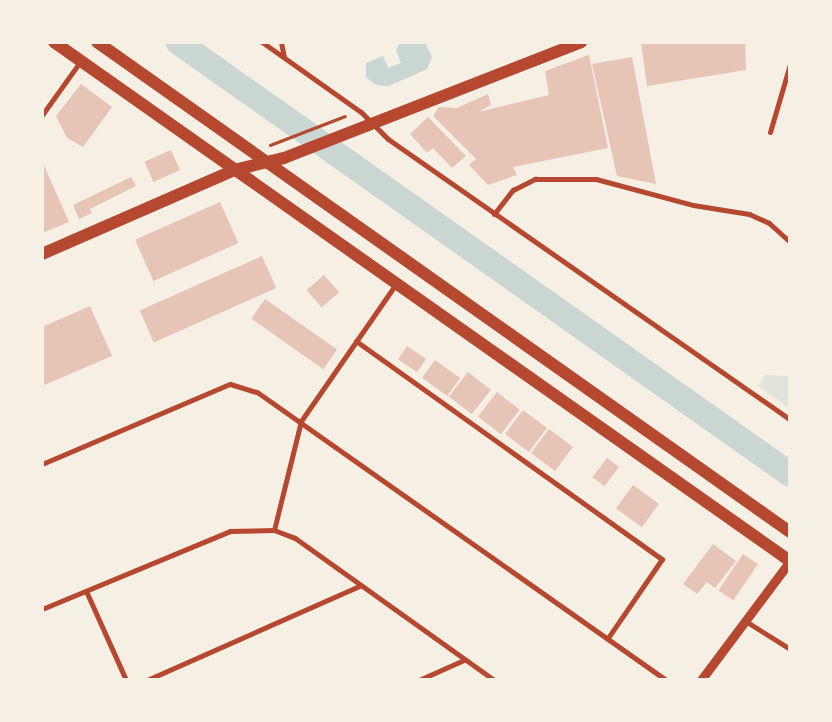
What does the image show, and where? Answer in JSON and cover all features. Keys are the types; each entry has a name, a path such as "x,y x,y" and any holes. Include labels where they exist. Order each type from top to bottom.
{"main road":[{"path":"54,42 790,561"},
{"path":"97,42 790,532"},
{"path":"42,254 234,170 287,157 581,42"}],"street":[{"path":"262,42 372,123 388,139 790,419"},
{"path":"281,42 284,58"},
{"path":"42,115 80,62"},
{"path":"770,132 790,64"},
{"path":"494,214 513,190 535,179 596,179 694,205 749,214 769,223 790,242"},
{"path":"274,530 301,421 396,284"},
{"path":"356,341 662,559 608,638"},
{"path":"42,464 230,384 257,392 301,421 666,680"},
{"path":"42,609 230,531 274,530 295,538 494,680"},
{"path":"701,680 747,622 790,561"},
{"path":"147,680 361,586"},
{"path":"86,591 126,680"},
{"path":"747,622 790,649"},
{"path":"419,680 464,660"}],"path":[{"path":"270,145 345,116"}],"shaded area":[{"path":"400,42 425,43 432,57 427,69 389,86 376,85 366,77 366,63 383,56 388,68 401,63 396,50"},
{"path":"765,375 789,376 789,408 758,386"}],"building":[{"path":"641,42 745,42 746,70 647,86"},
{"path":"589,55 608,148 513,167 517,175 488,185 469,165 476,159 433,116 439,107 457,108 488,94 491,105 478,112 549,95 545,71"},
{"path":"632,57 656,184 617,176 592,64"},
{"path":"81,84 112,107 83,147 67,138 56,116"},
{"path":"428,117 466,156 452,168 433,148 427,153 410,134"},
{"path":"171,150 180,170 153,182 145,162"},
{"path":"42,161 69,222 42,233"},
{"path":"131,177 136,186 90,209 92,213 79,219 73,205"},
{"path":"220,202 238,243 153,281 135,240"},
{"path":"262,256 276,288 154,342 140,311"},
{"path":"324,275 339,292 322,307 307,290"},
{"path":"265,299 337,349 323,369 251,319"},
{"path":"90,306 112,356 42,386 42,327"},
{"path":"407,346 426,359 417,372 398,359"},
{"path":"435,360 460,378 447,396 422,378"},
{"path":"468,372 491,390 472,414 449,396"},
{"path":"497,392 520,410 501,434 478,416"},
{"path":"523,410 547,428 529,452 505,434"},
{"path":"549,429 573,447 555,471 531,453"},
{"path":"607,458 619,467 605,486 593,477"},
{"path":"633,485 659,504 642,527 616,508"},
{"path":"713,544 736,561 715,588 707,582 697,594 683,584"},
{"path":"743,554 758,564 733,601 718,590"}],"waterway":[{"path":"178,42 790,474"}]}
